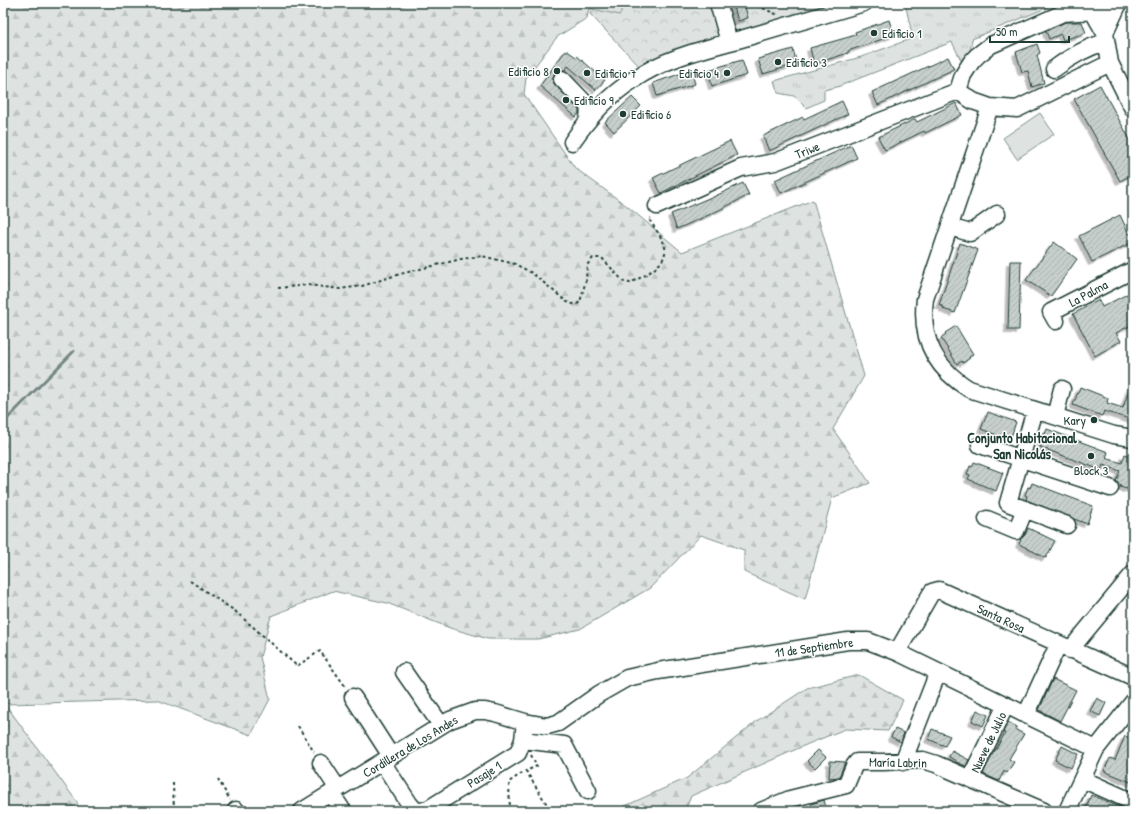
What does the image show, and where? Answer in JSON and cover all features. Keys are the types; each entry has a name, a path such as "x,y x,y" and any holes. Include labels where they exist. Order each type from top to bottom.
{"street":[{"path":"718,3 729,42"},
{"path":"572,142 588,119 621,88 660,64 729,42 864,3"},
{"path":"1054,69 1069,58 1095,45 1099,19 1119,3"},
{"path":"1099,19 1066,8 990,45 972,61 967,68 958,91 973,101 990,107 1017,109 1110,63"},
{"path":"1099,19 1110,63 1133,110"},
{"path":"1069,58 1078,79"},
{"path":"562,79 589,107 588,119"},
{"name":"Triwe","path":"657,206 740,168 775,162 958,91"},
{"path":"990,107 925,299 924,319 926,334 931,348 942,368 955,380 969,389 1114,435 1133,438"},
{"path":"950,227 970,233 997,214"},
{"name":"La Palma","path":"1056,321 1051,312 1133,270"},
{"path":"1055,416 1062,389"},
{"path":"1035,410 1008,503 1067,525"},
{"path":"980,445 1110,488"},
{"path":"987,519 1016,531 1025,509"},
{"name":"Nueve de Julio","path":"1026,715 1064,647 1133,574"},
{"name":"Santa Rosa","path":"897,652 932,592 939,590 1133,677"},
{"name":"11 de Septiembre","path":"525,722 548,726 558,723 599,694 627,678 658,671 848,641 868,641 897,652 1096,749"},
{"path":"404,672 441,725"},
{"path":"903,762 938,672"},
{"path":"353,697 409,803 418,811"},
{"path":"1067,811 1096,749 1133,702"},
{"name":"Nueve de Julio","path":"970,779 1006,705"},
{"name":"Cordillera de Los Andes","path":"302,811 450,720 475,711 495,713 525,722"},
{"name":"Pasaje 1","path":"422,811 518,753 523,740 525,722"},
{"path":"523,740 564,745 588,791"},
{"name":"María Labrin","path":"761,811 790,799 846,784 857,762 903,762 923,760 936,764 1044,811"},
{"path":"321,763 343,811"},
{"path":"1082,779 1133,802"}],"path":[{"path":"752,3 778,15"},
{"path":"278,288 308,285 340,289 355,287 461,259 482,256 515,264 532,273 567,302 576,305 580,302 586,280 587,265 593,258 602,258 624,282 630,283 642,277 662,263 666,246 650,219 660,213 657,206"},
{"path":"190,581 235,611 297,666 320,651 353,697"},
{"path":"298,726 321,763"},
{"path":"510,811 509,782 537,766 523,740"},
{"path":"526,771 551,811"},
{"path":"218,779 236,810"},
{"path":"173,783 174,811"}],"green space":[{"path":"3,3 590,3 587,18 557,37 526,78 524,94 575,168 627,206 682,252 813,200 864,376 833,429 870,483 832,498 805,599 744,572 744,550 701,535 650,588 580,629 538,639 488,639 450,628 387,603 333,591 271,616 260,657 270,699 251,735 157,700 5,704 77,802 79,811 3,811"},
{"path":"592,3 712,3 721,33 718,38 641,68 590,14"},
{"path":"594,3 623,3 620,15 592,9"},
{"path":"722,3 850,3 738,35 730,31"},
{"path":"905,3 1058,3 972,39 969,51 962,62 952,42 837,87 824,90 824,100 806,108 794,96 778,93 774,81 861,57 913,38"},
{"path":"1040,113 1054,134 1017,159 1003,138"},
{"path":"859,675 903,700 888,731 845,729 691,796 685,811 614,811 687,778 758,720 807,688"}],"building":[{"path":"733,3 744,3 748,18 738,21"},
{"path":"889,20 894,35 848,51 848,53 814,64 810,48 856,35 855,32"},
{"path":"1065,22 1082,22 1086,33 1063,40 1061,34 1049,39 1046,31"},
{"path":"1037,44 1040,53 1037,55 1044,83 1032,87 1028,71 1022,72 1016,52"},
{"name":"Edificio 3","path":"793,49 797,64 763,74 758,59"},
{"path":"566,50 576,57 577,56 605,80 596,90 568,66 565,70 555,72 553,82 579,110 576,117 540,86"},
{"path":"948,57 954,69 878,105 872,92"},
{"name":"Edificio 4","path":"742,60 747,75 712,86 708,70"},
{"path":"691,70 695,84 657,96 653,83"},
{"path":"1100,85 1133,145 1133,174 1120,181 1074,99"},
{"name":"Edificio 6","path":"632,97 641,106 614,132 605,122"},
{"path":"842,101 848,114 769,151 763,136"},
{"path":"956,103 962,115 885,150 878,137 915,119 917,122"},
{"path":"730,141 737,155 661,193 653,178"},
{"path":"851,145 857,158 781,193 775,180"},
{"path":"743,183 749,195 677,229 671,214 709,199"},
{"path":"1120,215 1129,234 1133,233 1133,242 1092,262 1079,236"},
{"path":"1054,242 1077,259 1051,296 1026,280"},
{"path":"960,243 978,250 955,313 943,309 944,307 939,305"},
{"path":"1010,261 1021,261 1019,330 1008,330"},
{"path":"1133,291 1133,324 1116,333 1121,341 1095,356 1073,314 1099,300 1102,307"},
{"path":"956,326 973,354 963,363 962,361 957,364 941,338 946,334 945,333"},
{"path":"1131,384 1133,384 1133,420 1104,411 1102,416 1073,405 1080,387 1108,398 1107,403 1123,408"},
{"path":"988,412 1016,422 1010,440 981,429"},
{"path":"1047,429 1108,452 1106,458 1122,463 1125,454 1133,457 1133,489 1120,487 1121,485 1116,481 1120,471 1103,465 1101,470 1040,447 1042,442 1040,441 1043,433 1045,434"},
{"path":"974,462 1003,473 996,491 968,479 970,475 967,474 970,466 972,467"},
{"path":"1032,483 1093,506 1087,524 1026,500 1027,496 1025,495 1028,487 1030,488"},
{"path":"1028,528 1055,541 1046,558 1019,544 1020,539 1025,535"},
{"path":"1053,679 1076,690 1060,721 1039,710"},
{"path":"1097,698 1106,703 1100,716 1090,711"},
{"path":"977,710 988,715 983,726 972,721"},
{"path":"1008,722 1017,727 1016,730 1024,734 1009,759 1014,762 1007,773 1004,771 999,781 983,774 1005,733 1003,732"},
{"path":"895,729 904,733 901,742 891,737"},
{"path":"932,729 950,736 945,746 928,739"},
{"path":"1125,736 1133,739 1133,783 1104,771 1110,758 1115,760"},
{"path":"1062,746 1078,754 1071,768 1055,760"},
{"path":"818,750 826,757 815,768 807,761"},
{"path":"952,751 969,760 966,766 949,757"},
{"path":"830,761 845,762 839,777 829,778"},
{"path":"1091,795 1129,811 1092,811 1086,808"},
{"path":"824,800 827,811 814,811 811,804"}],"waterway":[{"path":"3,423 74,351"}],"place":[{"name":"Edificio 1","path":"874,33"},
{"name":"Edificio 3","path":"778,62"},
{"name":"Edificio 8","path":"557,71"},
{"name":"Edificio 7","path":"587,73"},
{"name":"Edificio 4","path":"727,73"},
{"name":"Edificio 9","path":"566,100"},
{"name":"Edificio 6","path":"623,114"},
{"name":"Kary","path":"1094,420"},
{"name":"Block 3","path":"1091,456"}],"district":[{"name":"Conjunto Habitacional San Nicolás","path":"1022,446"}]}
